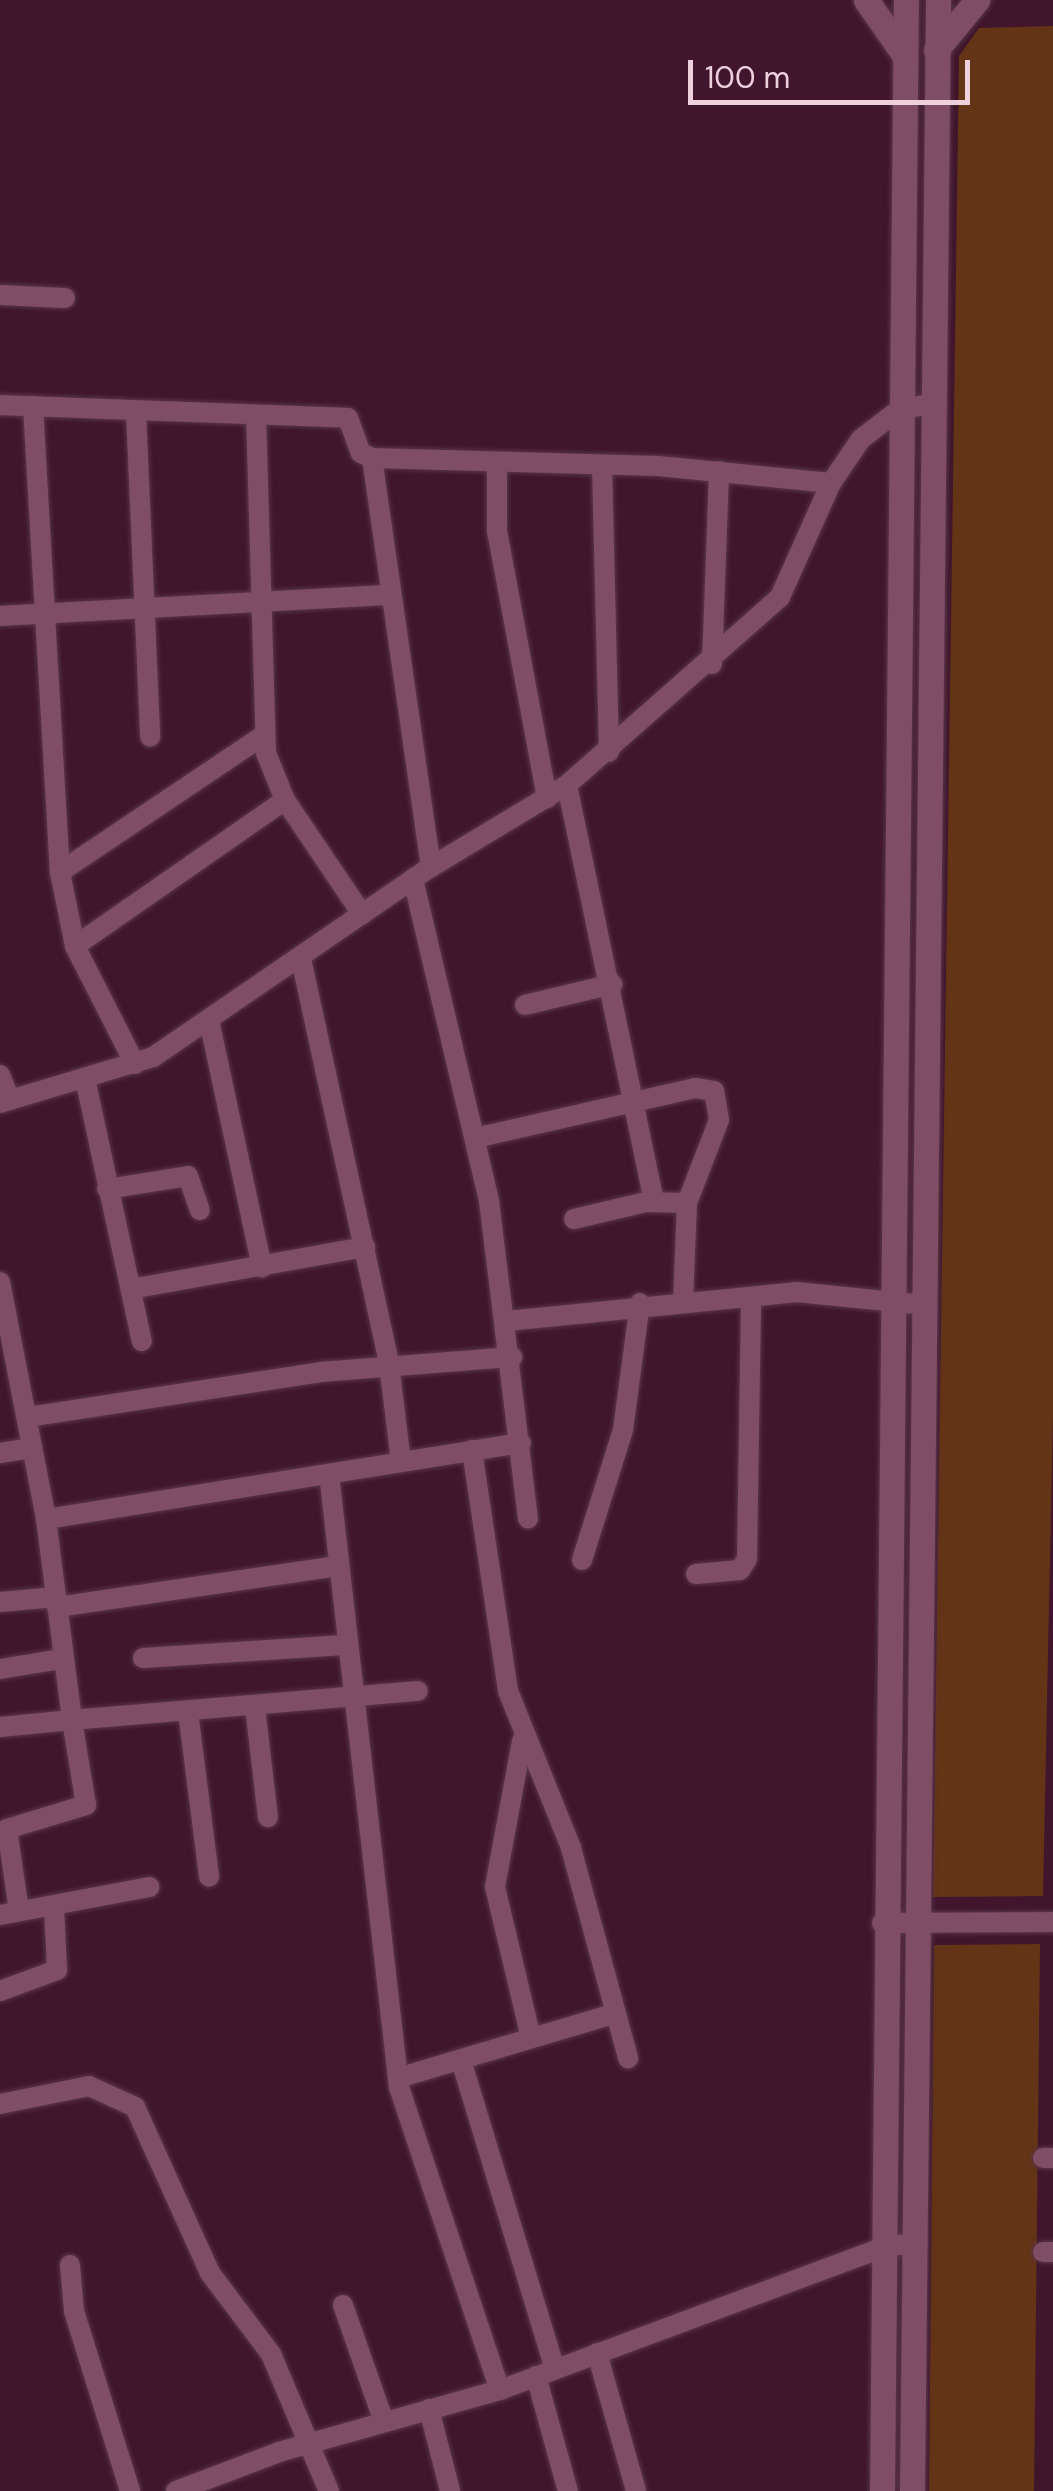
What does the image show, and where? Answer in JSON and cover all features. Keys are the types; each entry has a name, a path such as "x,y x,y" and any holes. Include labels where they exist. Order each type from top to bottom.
{"street":[{"path":"866,0 906,56"},
{"path":"882,2491 882,1923 893,1305 906,0"},
{"path":"912,2491 923,1922 930,404 938,0"},
{"path":"934,53 977,0"},
{"path":"0,295 65,298"},
{"path":"0,1075 5,1102 86,1083 135,1064 210,1020 422,873 567,786 712,664 780,597 831,483 861,438 900,409 930,404"},
{"path":"0,405 353,418 361,453 372,458 719,471 831,483"},
{"path":"33,406 60,872 75,946 135,1064"},
{"path":"136,412 150,737"},
{"path":"256,415 264,735 284,800 362,914"},
{"path":"372,458 422,873 508,1321 528,1519"},
{"path":"497,462 497,531 547,798"},
{"path":"602,465 609,752"},
{"path":"712,664 719,471"},
{"path":"0,616 386,596"},
{"path":"60,872 264,735"},
{"path":"567,786 613,984 654,1200"},
{"path":"75,946 284,800"},
{"path":"300,960 390,1364 401,1462"},
{"path":"525,1005 613,984"},
{"path":"210,1020 262,1267"},
{"path":"86,1083 142,1341"},
{"path":"475,1138 695,1088 717,1098 719,1120 688,1203 683,1301"},
{"path":"108,1189 188,1176 200,1210"},
{"path":"574,1220 654,1200 688,1203"},
{"path":"132,1289 364,1247"},
{"path":"0,1282 46,1519 62,1659 86,1805 6,1825 9,1913 149,1887"},
{"path":"508,1321 640,1303 752,1299 808,1291 893,1305 928,1305"},
{"path":"696,1574 740,1570 748,1559 752,1299"},
{"path":"582,1560 623,1430 640,1303"},
{"path":"27,1417 390,1364 512,1356"},
{"path":"46,1519 521,1443"},
{"path":"0,1453 32,1448"},
{"path":"472,1450 496,1632 522,1741 567,1834 628,2058"},
{"path":"329,1474 349,1700 398,2078 500,2390"},
{"path":"0,1602 56,1602 338,1566"},
{"path":"143,1658 345,1645"},
{"path":"0,1669 62,1659"},
{"path":"0,1727 349,1700 418,1691"},
{"path":"255,1707 268,1817"},
{"path":"188,1712 209,1877"},
{"path":"522,1741 495,1887 531,2038"},
{"path":"0,1991 57,1970 54,1906"},
{"path":"882,1923 1053,1922"},
{"path":"398,2078 616,2013"},
{"path":"460,2060 545,2372 568,2491"},
{"path":"0,2104 90,2086 135,2107 210,2273 271,2354 305,2444 329,2491"},
{"path":"180,2490 305,2444 500,2390 885,2247 915,2243"},
{"path":"70,2266 74,2311 130,2491"},
{"path":"343,2305 384,2422"},
{"path":"597,2353 636,2491"},
{"path":"429,2410 450,2491"}],"shaded area":[{"path":"1053,26 1053,1413 1043,1896 933,1897 959,56 979,28"},
{"path":"1040,1944 1034,2491 929,2491 934,1945"}]}
